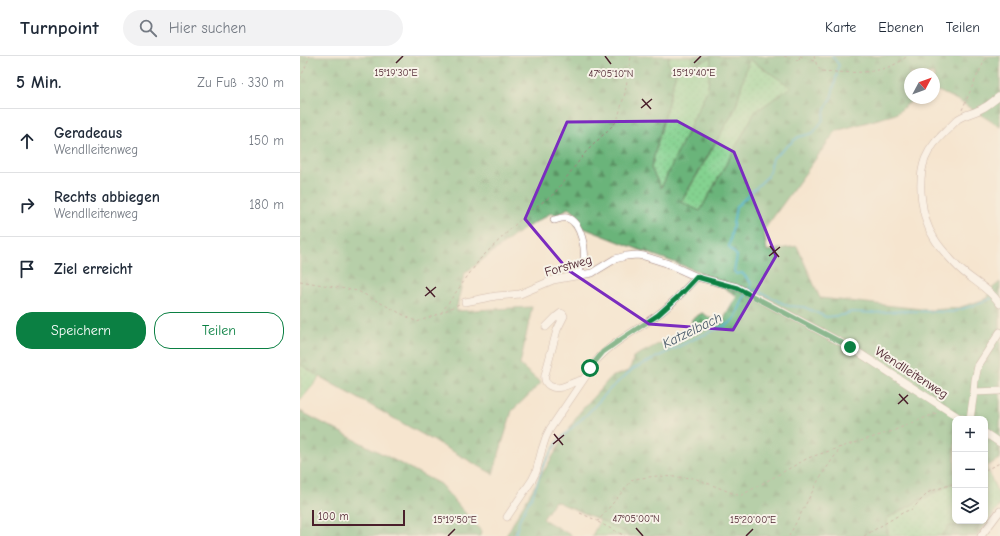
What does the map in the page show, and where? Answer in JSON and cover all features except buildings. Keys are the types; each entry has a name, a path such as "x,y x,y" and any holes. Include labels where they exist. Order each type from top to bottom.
{"street":[{"path":"1000,96 983,108 958,120 940,136 925,158 921,187 927,224 937,243 958,268 988,290 1000,304"},
{"path":"554,220 567,218 570,220 577,229 582,240 583,262 574,276"},
{"name":"Forstweg","path":"465,302 496,296 520,294 553,280 592,273 616,259 626,256 644,256 666,263 697,277"},
{"path":"507,517 536,472 546,437 582,380 603,352 658,315 697,277"},
{"name":"Wendlleitenweg","path":"697,277 737,288 850,347 958,416"},
{"path":"546,327 558,314 563,314 563,318 557,330 545,375 545,382 548,385 557,388 582,380"},
{"path":"970,416 978,366 1000,332"},
{"path":"974,392 1000,391"},
{"path":"988,435 1000,443"},
{"path":"981,536 1000,511"}],"path":[{"path":"300,80 310,56"},
{"path":"441,313 480,259 527,213 554,194 585,153 617,121 625,93 631,56"},
{"path":"784,56 800,60 799,56 815,61"},
{"path":"814,56 820,71 841,72 879,70 890,67 906,56"},
{"path":"958,120 966,98 987,56"},
{"path":"300,281 358,291 417,322 465,302"},
{"path":"598,521 633,480 657,476 694,478 740,496 808,458 890,432 946,409"},
{"path":"789,536 818,479 841,447"},
{"path":"988,469 1000,463"},
{"path":"864,536 904,512 912,510 929,492 952,484"},
{"path":"580,514 598,521 625,536"}],"highlighted area":[{"path":"677,121 734,152 776,256 733,330 649,324 568,270 525,219 567,122"}],"green space":[{"path":"300,56 669,56 668,63 676,72 651,168 661,188 708,88 711,58 694,64 690,56 1000,56 1000,127 959,101 940,92 940,68 904,68 904,104 908,104 896,114 836,131 764,230 767,251 797,246 820,298 931,310 958,308 988,298 990,290 1000,282 1000,459 988,465 988,416 952,416 952,484 887,518 888,536 632,536 600,520 555,501 543,519 572,536 506,536 579,413 611,377 628,371 632,364 633,357 672,337 690,335 692,319 702,313 721,324 737,296 698,271 576,225 577,214 568,208 558,215 551,213 522,230 464,274 456,311 532,307 520,365 541,383 512,411 493,474 320,377 300,364","holes":["749,59 791,87 755,112 700,211 681,202 735,109"]},
{"path":"669,56 690,56 695,64 711,57 708,88 661,188 651,168 676,72 668,63"},
{"path":"749,59 792,87 755,112 700,211 681,203 735,109"},
{"path":"300,364 320,377 300,401"},
{"path":"300,411 440,484 481,531 480,536 300,536"},
{"path":"988,471 1000,498 1000,505 988,521"},
{"path":"952,484 952,524 986,524 978,535 979,525 950,526 942,536 888,536 887,518"},
{"path":"600,520 632,536 592,536"},
{"path":"979,524 977,536 942,536 949,526"}],"waterway":[{"name":"Katzelbach","path":"832,56 839,65 837,70"},
{"name":"Katzelbach","path":"515,536 520,518 534,492 543,466 558,441 588,413 610,389 633,369 694,339 729,324 735,318 752,284 742,273 736,274 734,271 737,256 729,247 736,207 768,176 773,158 798,137 813,133 823,120 825,109 831,99 837,74"},
{"path":"749,290 758,291 788,306 804,307 826,317 843,315 851,312 952,312 992,298"}],"route":[{"path":"590,368 603,352 658,315 697,277 737,288 850,347"}]}
